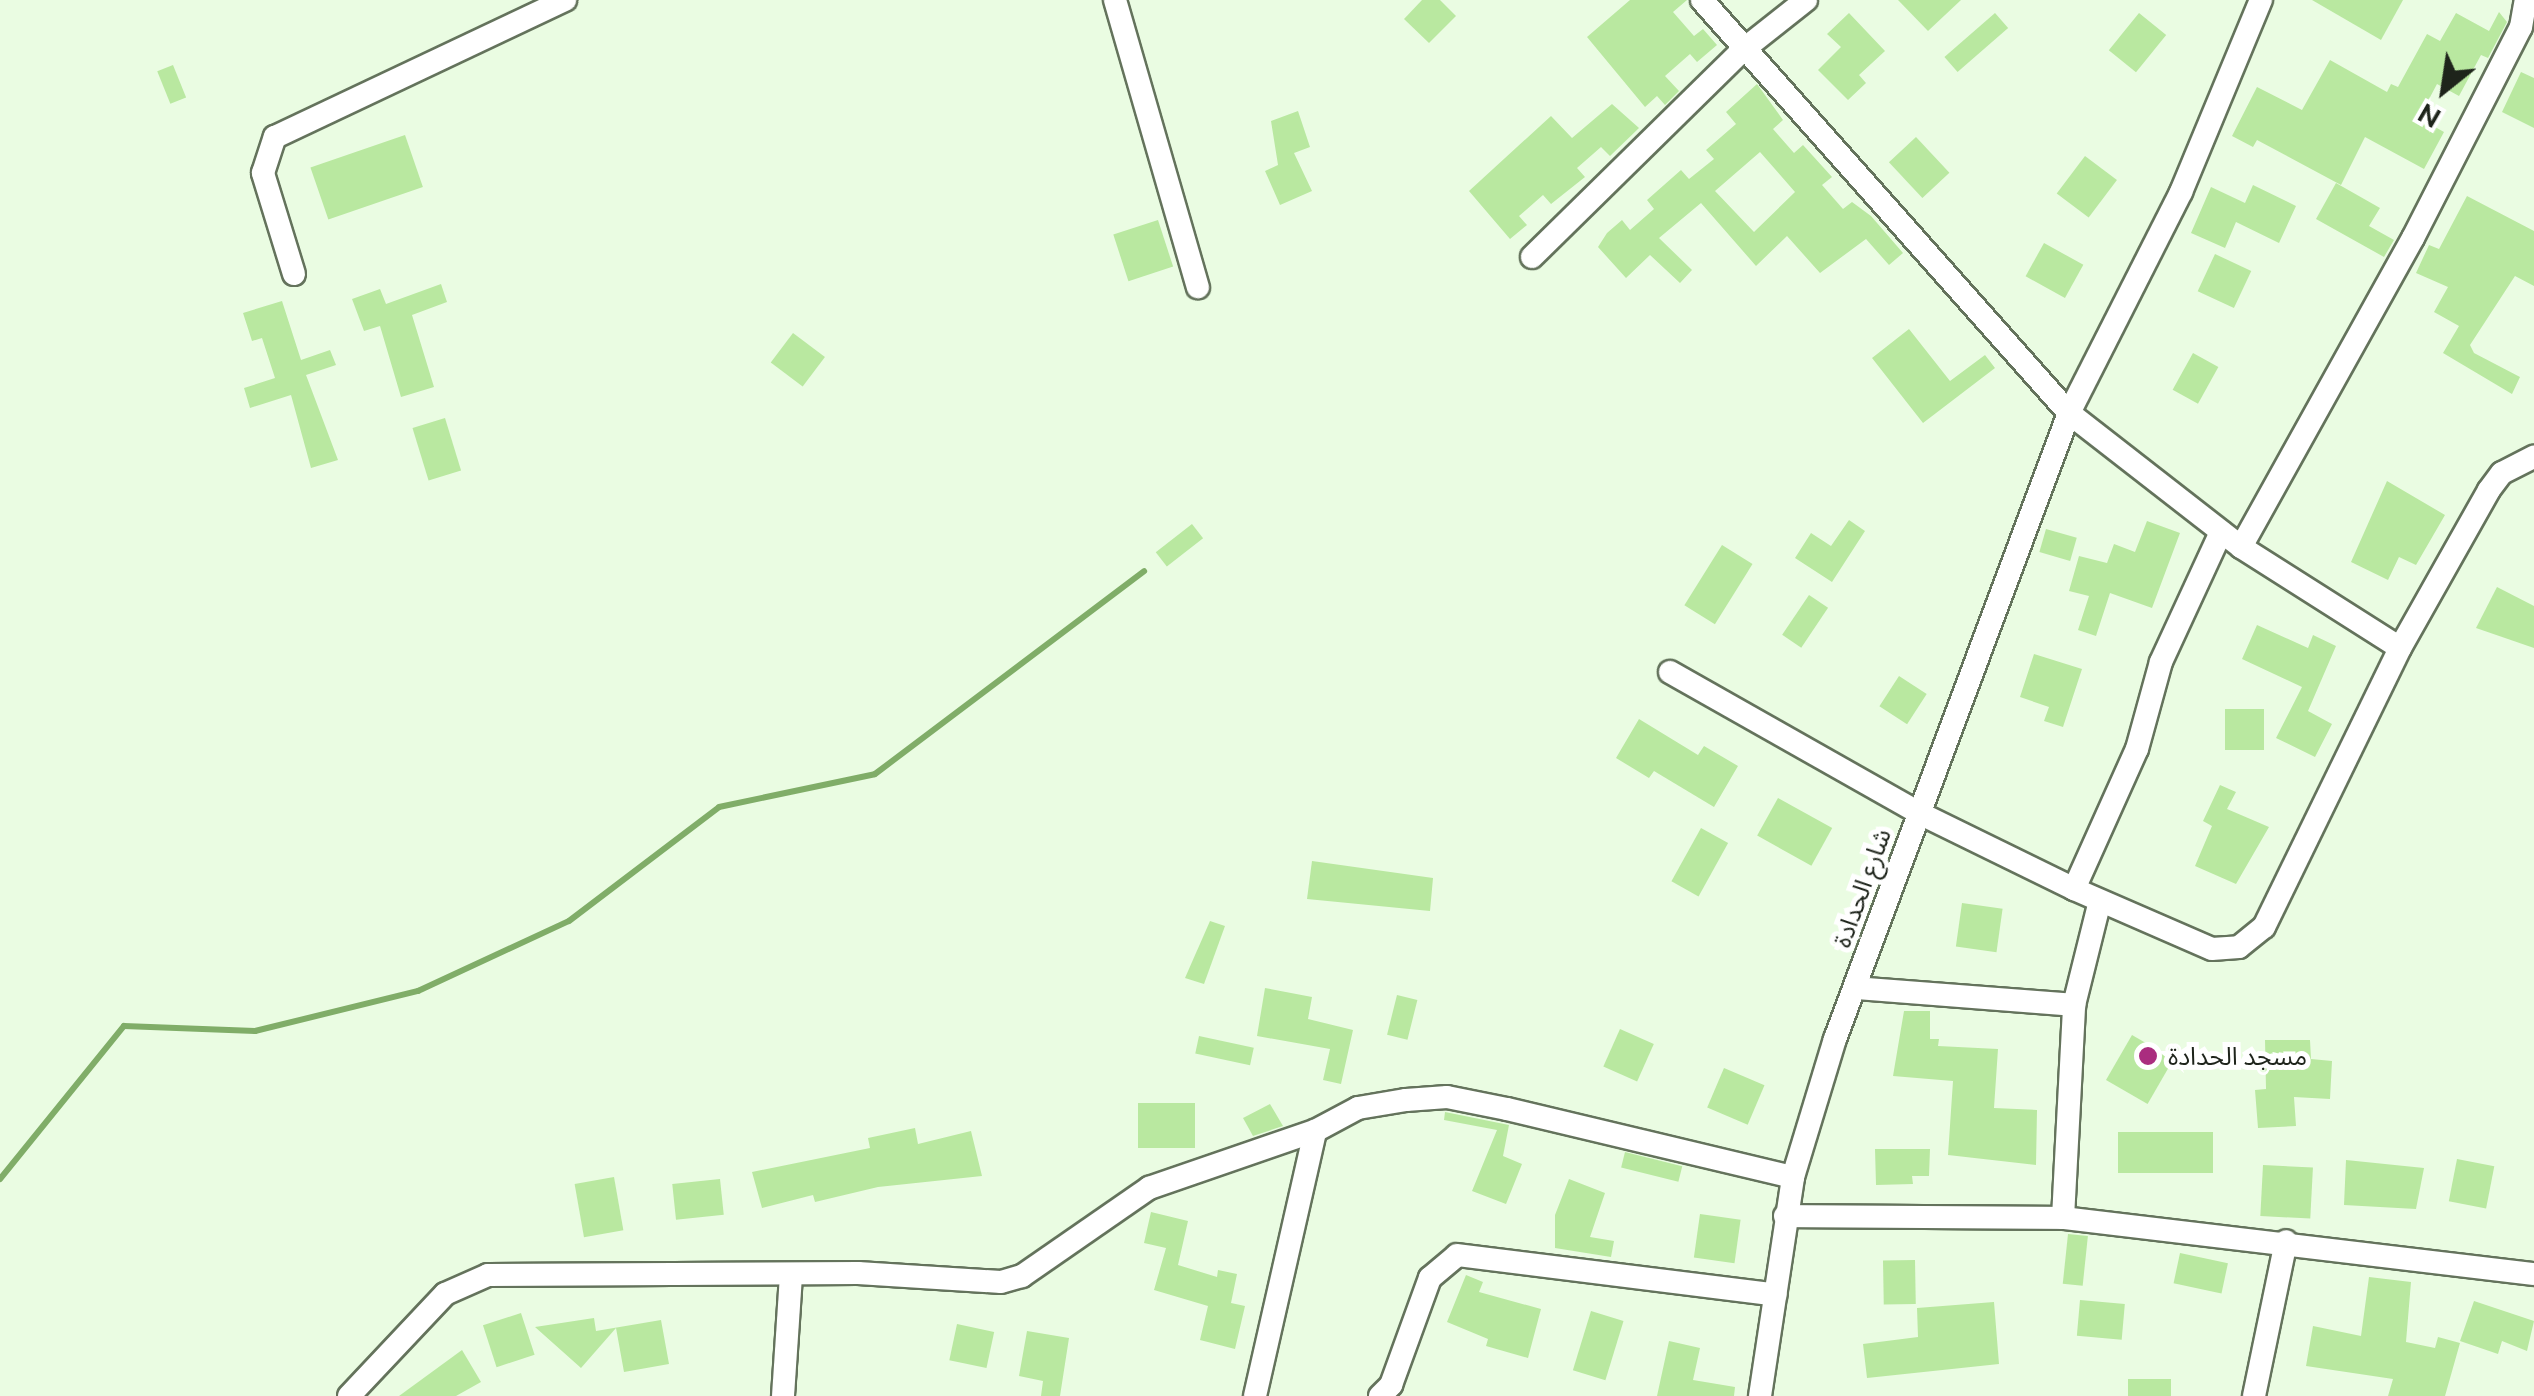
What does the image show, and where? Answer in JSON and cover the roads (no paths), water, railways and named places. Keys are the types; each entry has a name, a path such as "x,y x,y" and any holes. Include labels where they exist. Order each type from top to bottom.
{"street":[{"path":"294,274 263,174 275,137 565,0"},
{"path":"1115,0 1198,286"},
{"path":"1702,0 2068,413 2241,547 2400,648"},
{"path":"1532,258 1744,49 1806,0"},
{"name":"شارع الحدادة","path":"1760,1396 1793,1178 1855,988 2068,413 2181,192 2261,0"},
{"path":"2241,547 2422,220 2521,28 2526,0"},
{"path":"1670,672 1919,813 2074,889 2212,950 2252,942 2400,648 2489,490 2502,473 2534,457"},
{"path":"2074,889 2137,748 2174,629 2221,532"},
{"path":"2063,1218 2074,1004 2100,901"},
{"path":"1855,988 2074,1004"},
{"path":"349,1396 445,1294 488,1275 791,1274 1001,1282 1022,1276 1150,1188 1315,1131 1358,1108 1446,1097 1793,1178"},
{"path":"1255,1396 1315,1131"},
{"path":"1785,1216 2063,1218 2286,1241 2534,1274"},
{"path":"2256,1396 2286,1241"},
{"path":"1380,1396 1390,1386 1430,1278 1457,1255 1776,1295"},
{"path":"783,1396 791,1274"}],"waterway":[{"path":"0,1179 124,1026 255,1031 418,991 569,921 719,807 875,774 1144,571"}],"place":[{"name":"مسجد الحدادة","path":"2148,1056"}]}
